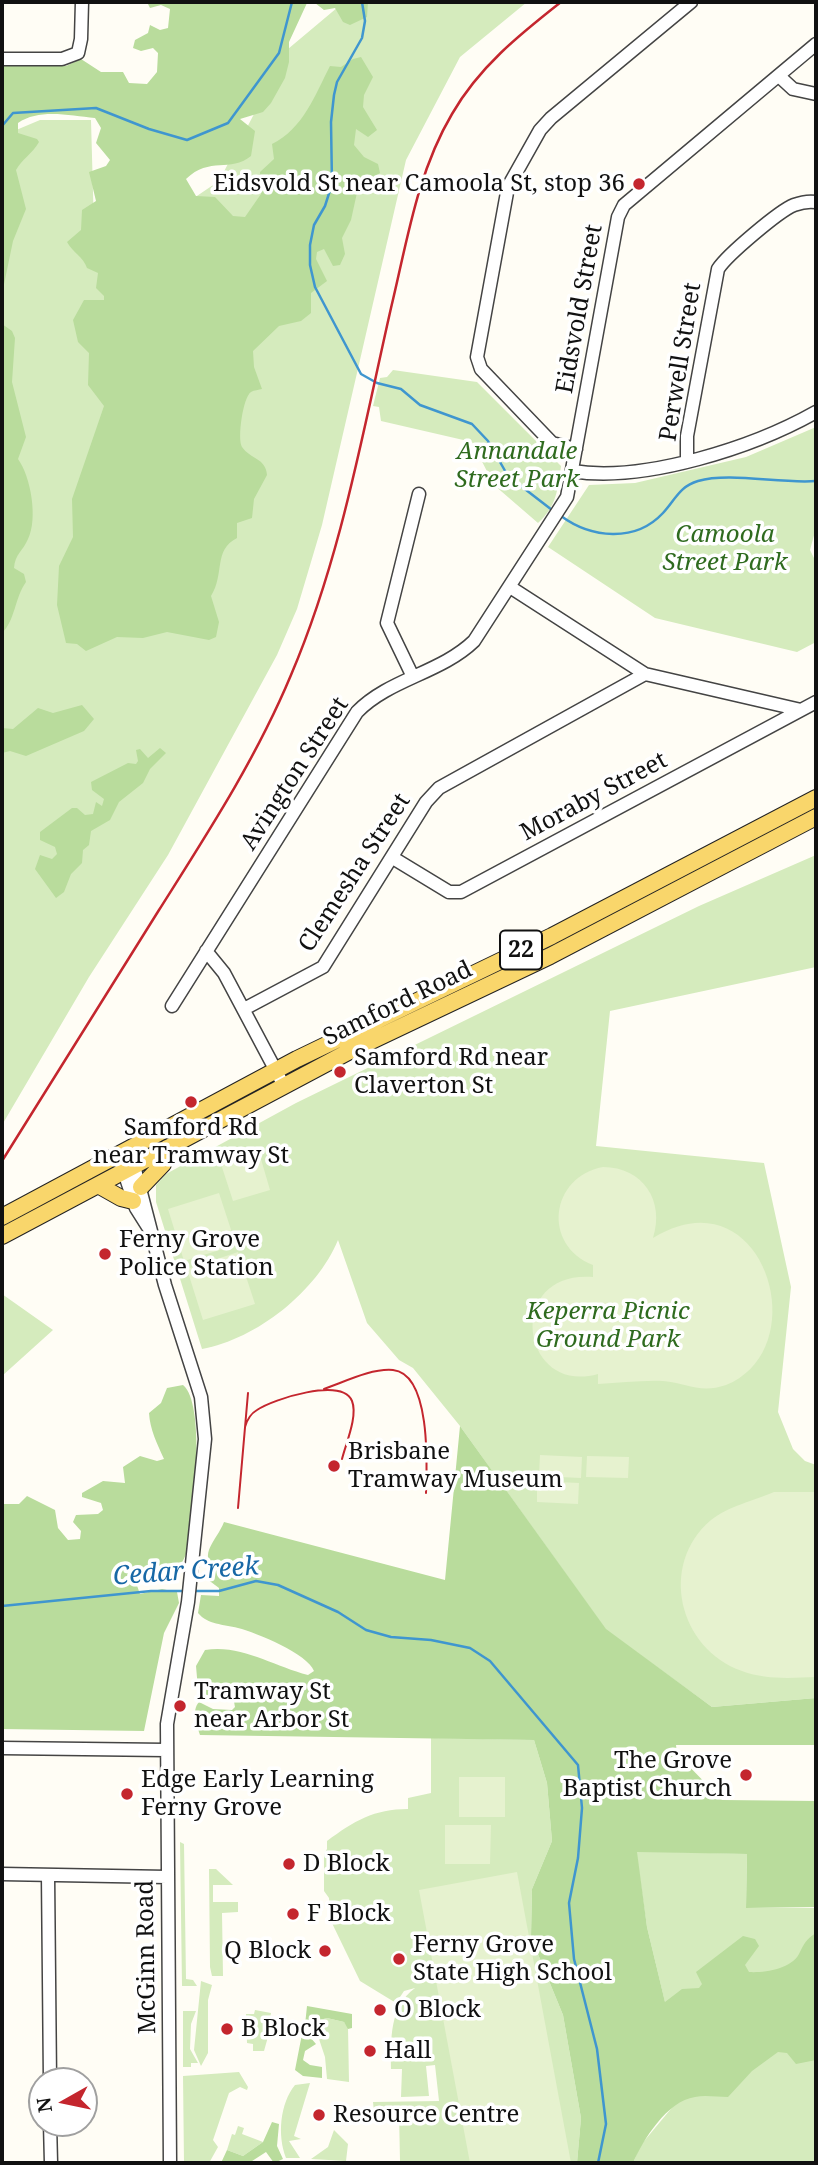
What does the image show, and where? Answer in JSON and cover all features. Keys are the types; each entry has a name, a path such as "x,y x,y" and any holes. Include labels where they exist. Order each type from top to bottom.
{"main road":[{"name":"Samford Road","path":"2,1217 276,1070 552,936 816,798"},
{"name":"Samford Road","path":"2,1236 284,1086 609,926 816,817"},
{"path":"98,1185 121,1199 137,1194 163,1164 167,1148"}],"street":[{"path":"2,59 62,59 78,52 82,2"},
{"path":"576,449 552,443 481,369 477,357 509,187 540,130 551,118 691,2"},
{"name":"Eidsvold Street","path":"564,502 618,217 624,205 816,44"},
{"path":"780,76 793,89 816,94"},
{"name":"Perwell Street","path":"687,460 687,436 718,269 726,258 788,208 804,202 816,202"},
{"path":"572,471 631,470 687,460 758,438 816,412"},
{"path":"413,677 387,623 419,494"},
{"name":"Avington Street","path":"172,1006 357,712 370,700 469,646 564,502"},
{"path":"510,587 645,674 802,710"},
{"name":"Clemesha Street","path":"244,1009 323,967 426,802 439,788 645,674"},
{"name":"Moraby Street","path":"393,858 449,892 461,892 816,702"},
{"path":"206,951 220,967 284,1086"},
{"name":"McGinn Road","path":"124,1152 201,1397 204,1419 194,1558 167,1724 170,2163"},
{"path":"2,1748 166,1750"},
{"path":"2,1874 167,1877"},
{"path":"48,1875 50,2067"},
{"path":"50,2137 51,2163"}],"green space":[{"path":"147,2 368,2 367,17 350,25 343,22 335,8 324,10 315,3 307,3 289,42 289,62 285,78 271,103 263,112 240,119 255,131 251,156 235,164 203,168 186,179 196,196 215,197 233,216 245,217 261,194 260,172 274,159 272,144 283,138 300,120 330,66 341,67 361,57 373,77 364,95 363,107 377,130 368,137 356,129 354,145 364,157 378,164 380,173 374,177 362,175 360,179 351,220 342,238 345,254 340,265 333,266 324,249 317,252 316,259 327,281 311,293 311,313 301,321 279,326 253,351 254,367 262,389 248,395 243,409 241,443 245,451 264,465 267,475 254,499 252,518 237,523 237,538 225,549 222,556 218,579 211,596 219,622 216,637 209,640 167,632 143,638 117,637 86,651 77,644 66,643 57,605 59,566 73,537 72,499 104,406 88,385 89,353 78,342 73,320 84,300 104,300 104,296 96,288 98,273 87,268 67,242 81,230 82,210 96,201 89,172 106,166 110,160 96,143 101,128 95,118 45,114 18,123 18,133 39,142 16,170 26,209 13,241 2,294 2,65 66,66 81,59 101,72 123,72 129,83 147,84 157,72 158,53 153,48 141,51 133,48 135,40 148,33 150,25 160,30 168,28 170,9 161,5 150,8"},
{"path":"344,2 527,2 460,57 406,160 322,525 297,609 277,655 168,855 89,977 2,1125 2,136 40,120 91,120 95,265 219,181 288,49"},
{"path":"2,324 12,331 15,338 12,382 26,437 18,459 30,487 33,510 31,531 14,568 24,574 26,582 10,622 2,633"},
{"name":"Annandale Street Park","path":"393,370 477,382 561,466 555,498 549,511 538,523 494,485 472,442 381,421 379,407 373,406 380,378 387,377"},
{"name":"Camoola Street Park","path":"816,427 816,528 810,550 816,562 816,642 797,652 655,618 548,547 589,485 635,483 746,457"},
{"path":"82,705 94,719 84,731 26,756 10,751 2,753 2,728 13,729 38,708 53,713"},
{"path":"160,748 166,753 150,769 143,783 119,802 110,820 91,831 89,845 83,850 82,863 71,874 64,892 56,898 35,869 40,855 52,859 57,854 55,847 40,840 40,832 72,808 77,808 85,815 93,814 96,802 102,806 104,799 92,790 91,782 128,763 136,764 136,750 140,749 148,758"},
{"name":"Keperra Picnic Ground Park","path":"816,855 816,967 610,1011 596,1146 764,1163 791,1287 778,1412 793,1449 805,1461 816,1465 816,1698 712,1707 606,1630 460,1426 413,1368 399,1360 367,1323 338,1240 316,1277 283,1310 244,1335 202,1349 156,1202 156,1185 166,1174 296,1103 699,906"},
{"path":"258,1149 270,1190 233,1201 220,1161"},
{"path":"603,1167 629,1173 648,1189 656,1211 653,1238 691,1223 724,1227 749,1245 765,1272 772,1304 769,1337 754,1365 726,1385 701,1388 655,1381 598,1384 598,1374 572,1376 552,1367 539,1351 533,1331 535,1310 545,1292 564,1280 593,1277 593,1265 577,1255 566,1243 560,1228 559,1212 563,1197 572,1184 585,1173"},
{"path":"219,1193 236,1245 184,1261 168,1209"},
{"path":"238,1252 255,1304 203,1320 187,1269"},
{"path":"2,1294 53,1330 2,1376"},
{"path":"183,1385 190,1396 196,1436 195,1488 187,1550 172,1575 140,1575 135,1580 140,1594 162,1589 177,1592 179,1603 164,1633 144,1731 2,1729 2,1507 4,1504 19,1504 27,1496 55,1510 58,1528 68,1540 80,1539 81,1531 73,1522 76,1515 98,1514 103,1510 101,1503 82,1497 82,1493 103,1481 125,1483 123,1467 140,1456 157,1461 164,1459 152,1431 149,1413 161,1403 167,1388"},
{"path":"460,1426 606,1629 712,1707 816,1698 816,1745 676,1745 677,1754 722,1800 816,1801 816,1907 746,1908 747,1854 637,1852 647,1927 665,2002 682,1989 699,1988 702,1984 696,1972 743,1936 755,1939 759,1946 745,1965 749,1972 755,1972 777,1969 790,1963 816,1933 816,2060 796,2064 787,2053 778,2052 752,2071 728,2097 699,2096 685,2100 657,2123 633,2163 577,2163 581,2118 563,2015 531,1937 532,1889 552,1841 547,1783 534,1740 200,1735 196,1723 195,1710 199,1702 213,1709 232,1710 235,1707 232,1694 225,1686 216,1686 210,1696 206,1697 198,1689 196,1666 205,1650 244,1653 308,1675 314,1671 302,1658 269,1639 211,1622 198,1613 201,1595 219,1596 219,1588 207,1579 215,1571 210,1565 208,1553 224,1522 445,1580"},
{"path":"540,1455 582,1457 581,1478 539,1476"},
{"path":"587,1456 629,1457 628,1478 586,1477"},
{"path":"537,1481 579,1483 578,1504 537,1502"},
{"path":"774,1492 816,1492 816,1677 760,1676 720,1660 703,1644 691,1625 683,1604 681,1582 685,1559 695,1539 718,1515"},
{"path":"431,1738 534,1740 547,1783 552,1841 532,1889 531,1937 563,2015 581,2118 577,2163 402,2163 399,2112 374,2112 373,2102 439,2101 435,2065 426,2066 429,2096 401,2097 402,2069 391,2069 393,2024 400,2004 415,1988 404,1991 396,2003 360,1981 330,1919 329,1898 324,1891 324,1854 327,1841 356,1822 385,1811 408,1809 408,1798 431,1793"},
{"path":"459,1777 505,1777 505,1817 459,1817"},
{"path":"445,1825 491,1825 490,1864 445,1864"},
{"path":"180,1842 184,1844 186,1979 193,1980 197,1986 182,1986"},
{"path":"636,1851 747,1854 746,1908 816,1908 816,2163 633,2163 640,2146 675,2104 674,2040 647,1927"},
{"path":"209,1869 216,1869 233,1885 213,1885 213,1902 238,1902 238,1912 222,1913 223,1976 212,1976 210,1967"},
{"path":"517,1872 571,2163 470,2163 419,1890"},
{"path":"201,1981 212,1985 208,2000 208,2053 201,2066 194,2050"},
{"path":"307,2006 352,2014 352,2028 348,2029 344,2022 327,2018 313,2022 309,2027 305,2025"},
{"path":"255,2010 271,2013 270,2018 273,2019 264,2051 253,2051 253,2044 247,2043 246,2014 254,2014"},
{"path":"183,2011 196,2011 191,2024 190,2049 198,2063 191,2063 191,2067 183,2067"},
{"path":"327,2018 344,2022 348,2027 349,2082 327,2079 325,2057 317,2033 322,2028 319,2020"},
{"path":"303,2029 316,2044 305,2051 303,2060 310,2065 322,2067 322,2078 303,2076 295,2070"},
{"path":"239,2072 248,2087 247,2090 240,2087 229,2093 213,2140 218,2147 209,2163 184,2163 183,2076"},
{"path":"310,2083 294,2136 301,2139 289,2141 300,2158 286,2158 281,2130 283,2110 295,2085"},
{"path":"272,2122 279,2124 277,2146 283,2159 274,2163 266,2152 249,2163 221,2163 227,2150 243,2156 263,2142"},
{"path":"238,2126 244,2128 242,2134 263,2142 243,2156 227,2150 232,2134 235,2135"},
{"path":"334,2130 348,2144 346,2161 311,2159 328,2147"}],"waterway":[{"path":"2,126 13,113 96,108 149,129 187,140 228,123 279,53 292,2"},
{"path":"362,2 365,21 362,38 337,82 334,95 331,122 332,184 325,206 314,225 310,245 310,265 315,287 361,374 377,383 401,389 420,405 472,424 488,441 508,476 552,510"},
{"path":"561,516 599,533 626,533 652,523 682,490 698,481 725,478 816,481"},
{"name":"Cedar Creek","path":"194,1591 219,1591 256,1581 278,1585 338,1612 366,1630 391,1637 431,1640 470,1648 490,1661 578,1765 582,1808 578,1858 569,1903 574,1959 597,2049 606,2124 598,2163"},
{"name":"Cedar Creek","path":"2,1606 151,1591 184,1591"}],"tram line":[{"path":"324,1389 376,1371 393,1370 405,1375 414,1387 424,1422 426,1493"},
{"path":"245,1427 249,1417 265,1405 291,1396 322,1390 346,1394 352,1401 354,1414 342,1459"},
{"path":"238,1508 248,1393"}],"railway":[{"path":"2,1161 230,796 291,675 309,631 337,540 414,208 440,137 463,97 487,67 561,2"}],"place":[{"name":"Eidsvold St near Camoola St, stop 36","path":"639,184"},
{"name":"Samford Rd near Claverton St","path":"340,1072"},
{"name":"Samford Rd near Tramway St","path":"191,1102"},
{"name":"Ferny Grove Police Station","path":"105,1254"},
{"name":"Brisbane Tramway Museum","path":"334,1466"},
{"name":"Tramway St near Arbor St","path":"180,1706"},
{"name":"The Grove Baptist Church","path":"746,1775"},
{"name":"Edge Early Learning Ferny Grove","path":"127,1794"},
{"name":"D Block","path":"289,1864"},
{"name":"F Block","path":"293,1914"},
{"name":"Q Block","path":"325,1951"},
{"name":"Ferny Grove State High School","path":"399,1959"},
{"name":"O Block","path":"380,2010"},
{"name":"B Block","path":"227,2029"},
{"name":"Hall","path":"370,2051"},
{"name":"Resource Centre","path":"319,2115"}]}
